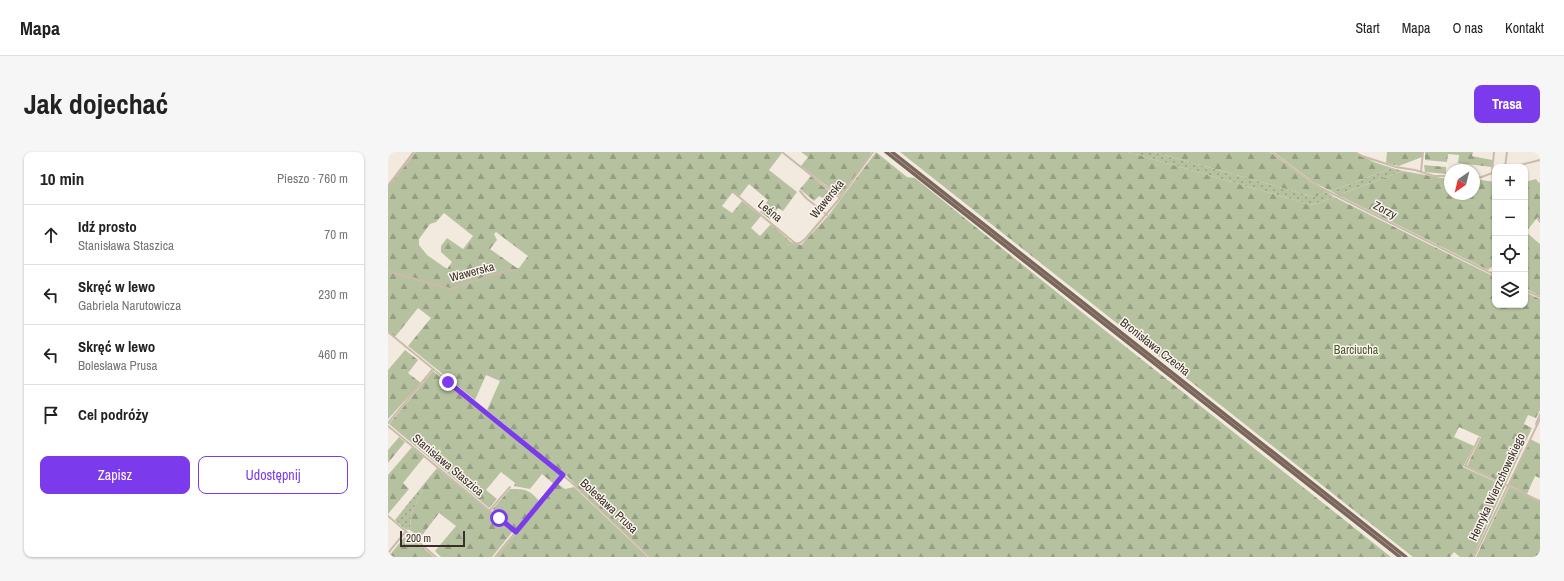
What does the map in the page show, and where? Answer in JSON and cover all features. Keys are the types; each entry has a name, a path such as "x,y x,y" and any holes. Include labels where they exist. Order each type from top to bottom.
{"main road":[{"name":"Bronisława Czecha","path":"886,152 1400,557"},
{"name":"Bronisława Czecha","path":"892,152 1406,557"}],"street":[{"path":"388,186 414,152"},
{"path":"782,152 840,198"},
{"name":"Wawerska","path":"796,244 803,241 827,214 873,152"},
{"name":"Zorzy","path":"1272,152 1303,176 1323,189 1492,274"},
{"path":"1354,152 1386,164 1437,176 1444,176"},
{"path":"1421,172 1424,152"},
{"path":"1494,152 1494,164"},
{"path":"1505,164 1507,152"},
{"path":"1524,164 1540,160"},
{"path":"1480,178 1492,173"},
{"path":"800,191 806,198 827,214"},
{"name":"Leśna","path":"733,192 796,244"},
{"path":"787,245 796,244"},
{"name":"Wawerska","path":"388,271 450,289 499,273 514,270"},
{"path":"1528,291 1540,297"},
{"name":"Bolesława Prusa","path":"388,332 563,475 650,557"},
{"path":"388,423 433,369"},
{"name":"Henryka Wierzchowskiego","path":"1536,426 1540,414"},
{"name":"Henryka Wierzchowskiego","path":"1474,557 1540,419"},
{"name":"Stanisława Staszica","path":"388,426 516,532"},
{"path":"1479,438 1466,466 1540,501"},
{"path":"495,557 563,475"},
{"path":"490,510 510,487"},
{"path":"388,516 436,557"},
{"path":"388,553 406,531"}],"green space":[{"path":"416,152 781,152 782,153 769,170 797,192 783,211 778,208 770,219 760,212 768,200 749,184 739,197 733,192 722,206 732,213 742,201 761,216 751,228 760,236 771,224 791,242 801,245 828,216 876,152 907,177 915,178 1391,557 651,557 593,503 567,476 487,410 500,381 486,375 475,400 408,346 431,318 418,308 395,337 388,331 388,187","holes":["444,213 473,236 463,249 447,238 441,246 441,252 452,262 447,269 427,255 419,245 419,239 430,224 436,222","496,232 528,256 519,268 490,249 497,240 494,234"]},
{"path":"801,152 871,152 869,157 840,196 801,166 808,157"},
{"name":"Barciucha","path":"900,152 1128,152 1312,205 1334,197 1492,276 1492,308 1528,308 1528,293 1540,299 1540,410 1536,418 1528,415 1524,424 1532,428 1506,484 1467,466 1481,437 1459,427 1454,437 1474,446 1463,467 1505,486 1473,557 1460,557 1454,552 1450,557 1413,557"},
{"path":"1128,152 1154,152 1315,197 1327,192 1334,197 1312,205"},
{"path":"1154,152 1270,152 1310,182 1327,192 1315,197"},
{"path":"1274,152 1354,152 1374,162 1392,168 1331,191 1313,182"},
{"path":"1387,152 1422,152 1422,157 1399,166 1386,163"},
{"path":"1425,152 1473,152 1472,156 1492,160 1492,167 1480,166 1480,164 1458,163 1459,155 1448,154 1447,162 1425,160"},
{"path":"1424,165 1444,167 1444,174 1425,172"},
{"path":"1392,168 1403,171 1338,195 1331,191"},
{"path":"1403,171 1444,178 1444,200 1480,200 1480,180 1492,182 1492,267 1488,270 1338,195"},
{"path":"811,176 831,193 826,200 819,196 814,201 800,189"},
{"path":"1536,179 1539,183 1540,182 1540,220 1538,217 1528,229 1528,200 1528,181"},
{"path":"1528,234 1540,244 1540,296 1528,290"},
{"path":"405,350 418,360 408,373 421,383 388,419 388,370"},
{"path":"433,371 561,475 554,484 542,474 530,489 514,486 515,483 501,472 486,490 497,499 489,508 389,424"},
{"path":"399,437 405,442 388,463 388,450"},
{"path":"1530,439 1540,444 1540,478 1535,476 1527,494 1509,485"},
{"path":"412,447 424,457 403,483 409,489 388,514 388,475"},
{"path":"437,468 513,531 492,557 441,557 435,551 456,526 439,513 420,538 410,530 411,514 422,492 419,490"},
{"path":"558,484 565,489 574,487 648,557 496,557"},
{"path":"1509,487 1540,502 1540,557 1476,557"},
{"path":"510,489 526,490 539,501 516,530 492,510"},
{"path":"419,490 422,492 411,514 410,530 405,529 395,520"},
{"path":"407,534 434,557 388,557"}],"route":[{"path":"448,382 563,475 516,532 499,518"}]}
